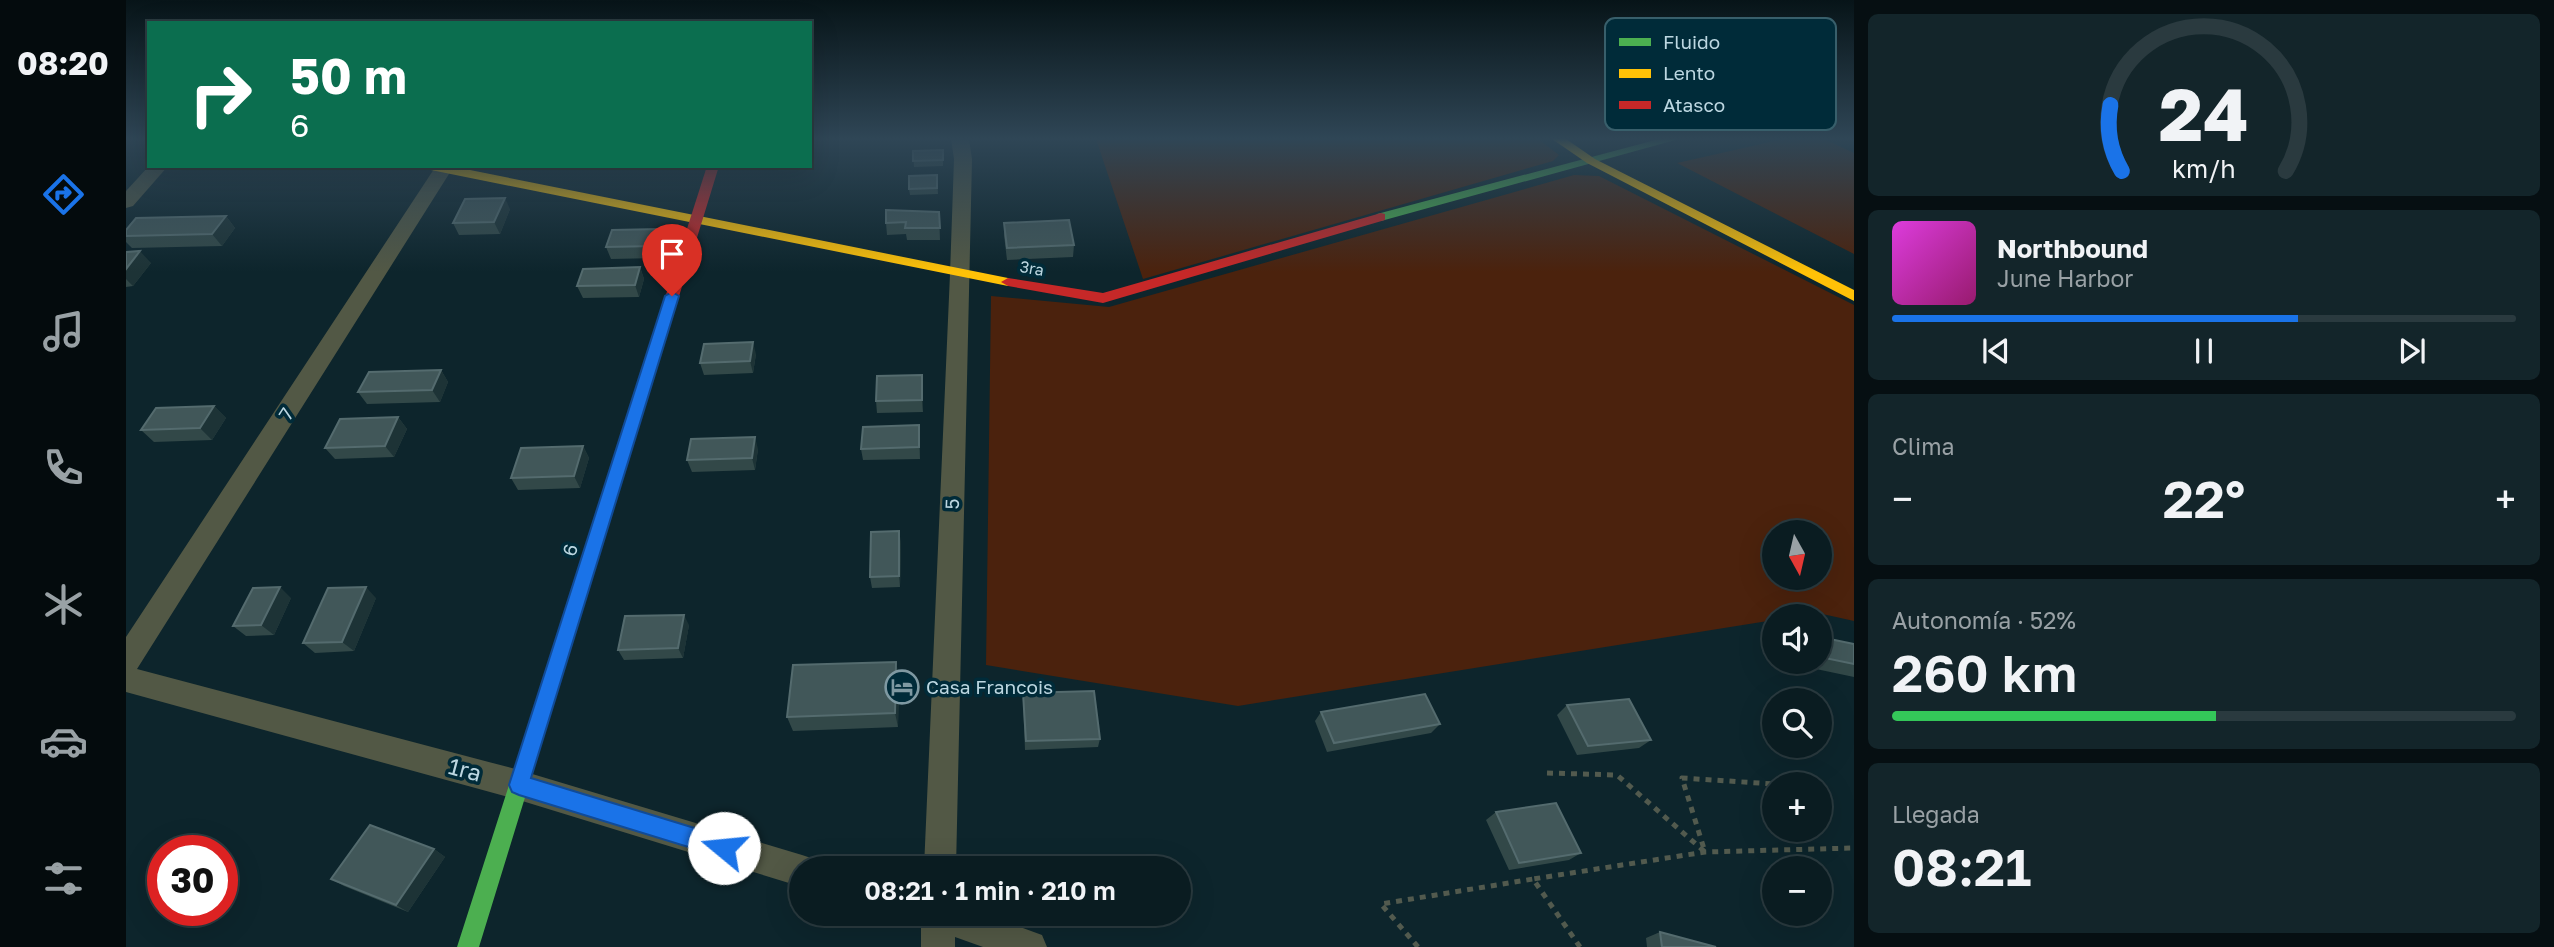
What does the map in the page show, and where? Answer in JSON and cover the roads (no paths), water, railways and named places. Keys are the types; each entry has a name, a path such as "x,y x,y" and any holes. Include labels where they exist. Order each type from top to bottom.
{"street":[{"path":"126,202 143,183"},
{"name":"7","path":"126,661 430,183"},
{"name":"3ra","path":"516,183 960,274 1104,298 1506,183"},
{"name":"6","path":"468,947 707,183"},
{"name":"5","path":"940,856 962,183"},
{"path":"1634,183 1854,296"},
{"name":"1ra","path":"126,680 519,785 789,867"},
{"path":"938,947 939,926"},
{"path":"972,926 1030,947"}],"place":[{"name":"Casa Francois","path":"902,687"}]}
